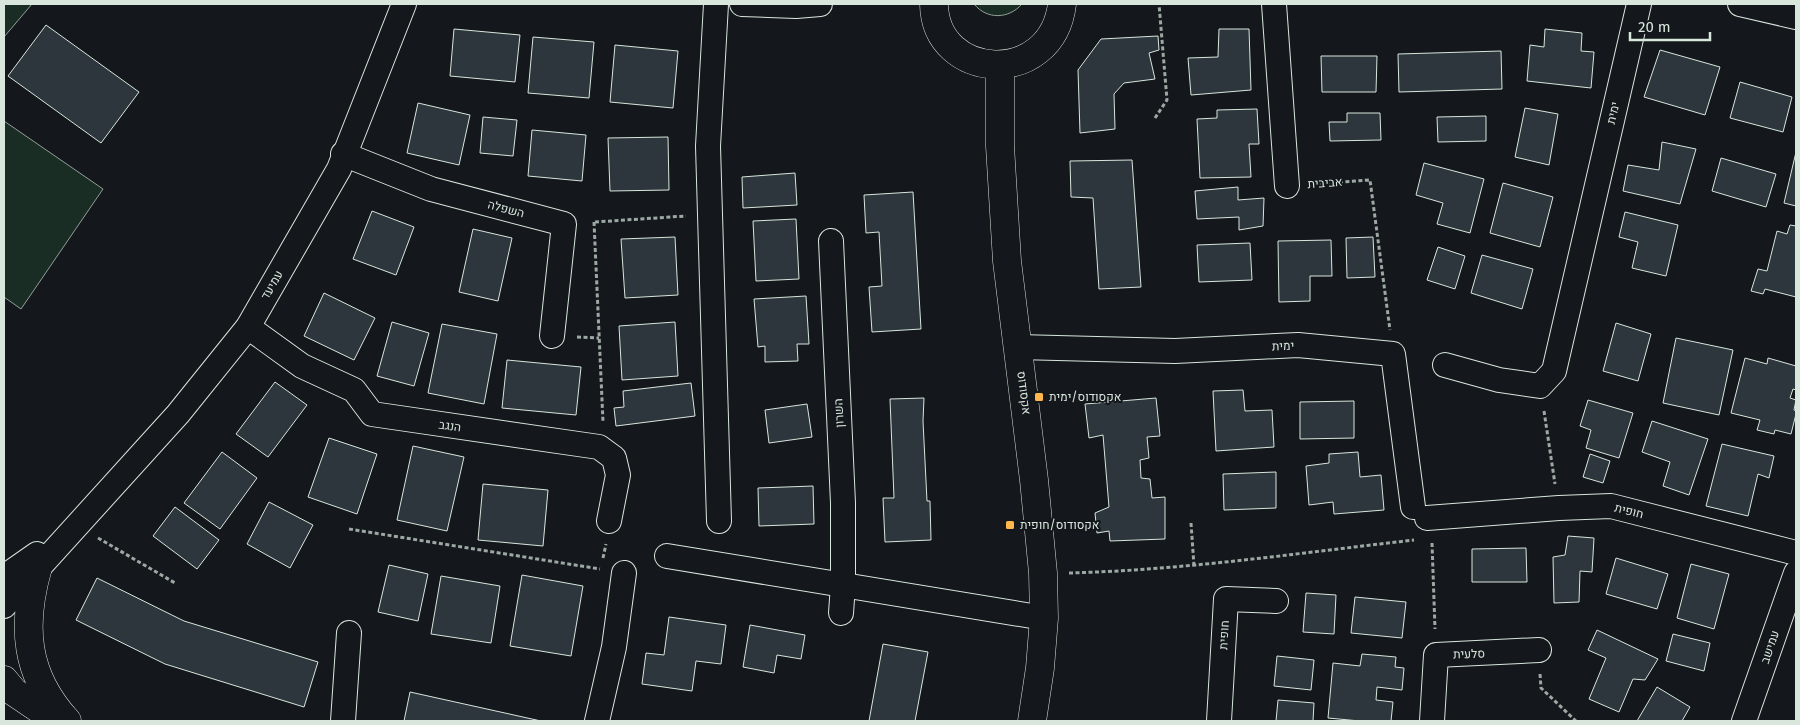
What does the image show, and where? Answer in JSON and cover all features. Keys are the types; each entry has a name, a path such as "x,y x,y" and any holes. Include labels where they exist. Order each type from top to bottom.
{"street":[{"name":"עמיעד","path":"4,606 178,414 248,327 338,169 404,4"},
{"path":"716,4 708,146 720,521"},
{"path":"742,4 796,6 820,4"},
{"path":"934,4 934,12 940,29 950,44 964,56 981,63 1000,65 1016,62 1031,56 1044,45 1054,32 1060,17 1062,4"},
{"path":"1274,4 1287,186"},
{"name":"ימית","path":"1540,386 1554,371 1639,4"},
{"path":"1740,4 1796,17"},
{"name":"אקסודוס","path":"1000,65 1000,146 1006,261 1034,480 1043,573 1044,618 1040,668 1032,721"},
{"name":"השפלה","path":"344,154 430,190 564,224"},
{"path":"552,336 564,224"},
{"name":"השרון","path":"831,241 843,503 841,613"},
{"name":"הנגב","path":"248,327 302,366 354,390 372,414 599,447"},
{"name":"ימית","path":"1018,347 1175,351 1298,345 1393,354"},
{"path":"1393,354 1424,526"},
{"path":"1445,365 1499,380 1540,386"},
{"path":"599,447 614,458 618,475 609,521"},
{"name":"חופית","path":"1424,526 1559,508 1611,506 1796,553"},
{"name":"עמיעד","path":"4,577 76,525"},
{"path":"667,556 1044,618"},
{"path":"38,567 31,590 28,627 29,648 35,670 44,691 67,721"},
{"path":"597,721 614,647 624,573"},
{"name":"עמישב","path":"1744,721 1796,573"},
{"name":"חופית","path":"1219,721 1226,599 1276,601"},
{"path":"343,721 349,633"},
{"name":"סלעית","path":"1432,721 1436,655 1539,650"},
{"path":"4,680 14,692 57,721"}],"path":[{"path":"1155,118 1167,100 1159,4"},
{"name":"אביבית","path":"1287,186 1370,180 1393,354"},
{"path":"564,224 710,214"},
{"path":"594,222 603,430 599,447"},
{"path":"1540,386 1559,508"},
{"path":"1191,523 1194,566"},
{"path":"76,525 175,583"},
{"path":"1043,573 1111,572 1226,563 1424,526 1436,655"},
{"path":"349,529 624,573"},
{"path":"1539,650 1542,688 1576,721"}],"green space":[{"path":"4,4 32,4 4,37"},
{"path":"974,4 1022,4 1011,13 998,16 985,13"},
{"path":"4,121 103,189 21,309 4,297"}],"building":[{"path":"46,25 139,92 101,143 8,76"},
{"path":"454,29 520,35 515,82 450,76"},
{"path":"1219,29 1249,29 1251,90 1191,95 1188,58 1218,57"},
{"path":"1545,29 1582,33 1581,51 1594,52 1591,88 1527,81 1530,45 1544,47"},
{"path":"1158,36 1159,50 1149,53 1155,79 1124,83 1114,94 1115,129 1080,133 1078,70 1101,39"},
{"path":"533,37 594,42 589,98 528,93"},
{"path":"615,45 678,51 673,108 610,102"},
{"path":"1660,50 1720,67 1705,115 1644,97"},
{"path":"1501,51 1502,89 1399,92 1398,54"},
{"path":"1321,56 1377,56 1376,92 1322,92"},
{"path":"1740,82 1792,97 1783,132 1730,118"},
{"path":"418,103 470,115 459,165 407,153"},
{"path":"1525,108 1558,114 1549,165 1515,157"},
{"path":"1257,109 1259,144 1249,144 1251,177 1200,178 1197,119 1217,118 1217,110"},
{"path":"1347,113 1380,113 1381,140 1330,141 1329,122 1347,122"},
{"path":"1486,116 1486,141 1438,142 1437,117"},
{"path":"483,117 517,120 513,156 480,153"},
{"path":"532,130 586,135 582,181 528,176"},
{"path":"668,137 669,190 610,191 608,138"},
{"path":"1662,142 1696,149 1680,204 1623,191 1628,165 1659,170"},
{"path":"1796,152 1796,206 1784,203"},
{"path":"1721,158 1776,174 1766,207 1712,191"},
{"path":"1132,160 1141,287 1099,289 1093,198 1071,197 1070,161"},
{"path":"1424,163 1484,179 1470,233 1437,224 1443,203 1416,195"},
{"path":"795,173 797,205 743,208 742,177"},
{"path":"1503,183 1553,197 1540,247 1490,233"},
{"path":"1238,187 1238,200 1264,198 1263,226 1239,230 1239,217 1197,219 1195,191"},
{"path":"913,192 921,329 872,332 869,287 882,286 879,232 866,233 864,195"},
{"path":"372,211 414,227 396,275 353,259"},
{"path":"1625,212 1678,225 1666,276 1632,268 1638,242 1619,237"},
{"path":"796,219 799,279 756,281 753,221"},
{"path":"1790,225 1796,226 1796,297 1765,289 1763,294 1751,291 1758,269 1767,271 1777,231 1787,234"},
{"path":"473,229 512,238 498,301 459,292"},
{"path":"675,237 678,295 625,298 621,239"},
{"path":"1373,237 1375,277 1347,278 1346,238"},
{"path":"1331,240 1332,276 1310,276 1310,301 1279,302 1278,241"},
{"path":"1250,243 1252,280 1199,282 1197,245"},
{"path":"1438,247 1465,256 1455,289 1427,280"},
{"path":"1482,255 1533,269 1522,309 1471,293"},
{"path":"324,293 375,318 354,360 304,336"},
{"path":"806,296 809,344 797,344 798,361 765,362 765,346 758,347 754,299"},
{"path":"392,322 429,333 414,386 377,376"},
{"path":"675,322 678,376 622,380 619,326"},
{"path":"1616,323 1651,334 1638,381 1603,371"},
{"path":"442,324 497,334 484,404 428,393"},
{"path":"1676,338 1733,350 1719,415 1663,403"},
{"path":"1745,358 1767,364 1768,358 1796,366 1796,390 1793,389 1790,398 1796,400 1794,410 1796,414 1791,434 1775,430 1774,434 1757,430 1760,420 1731,413"},
{"path":"507,360 581,367 576,415 502,408"},
{"path":"275,382 307,405 268,457 236,434"},
{"path":"691,383 695,416 616,426 614,408 624,407 623,391"},
{"path":"1243,390 1245,411 1272,410 1274,447 1216,451 1213,391"},
{"path":"924,398 923,421 927,501 930,501 931,540 885,542 883,498 894,498 890,399"},
{"path":"1156,398 1160,436 1147,437 1149,458 1140,460 1141,478 1150,479 1152,498 1165,497 1165,539 1110,541 1109,531 1097,533 1095,513 1109,507 1103,435 1089,438 1085,404"},
{"path":"1588,400 1633,413 1619,458 1586,448 1591,430 1580,426"},
{"path":"1354,401 1354,438 1300,439 1300,402"},
{"path":"807,404 812,437 769,443 765,410"},
{"path":"1652,421 1708,439 1689,495 1663,486 1670,462 1642,452"},
{"path":"329,438 377,454 357,514 308,497"},
{"path":"1722,444 1774,456 1769,478 1758,474 1748,516 1706,506"},
{"path":"413,446 464,457 447,531 397,520"},
{"path":"222,452 257,478 220,529 184,503"},
{"path":"1358,452 1360,477 1381,475 1384,510 1334,514 1333,502 1309,505 1306,466 1329,463 1329,454"},
{"path":"1590,454 1610,461 1603,483 1583,477"},
{"path":"1276,472 1276,508 1224,510 1223,474"},
{"path":"483,484 548,490 543,546 478,540"},
{"path":"813,486 814,524 759,526 758,488"},
{"path":"269,502 313,525 290,568 247,544"},
{"path":"175,507 219,540 197,569 153,536"},
{"path":"1568,536 1594,538 1592,572 1580,571 1579,602 1554,603 1553,557 1565,555"},
{"path":"1526,548 1527,582 1472,582 1472,549"},
{"path":"1616,558 1668,574 1657,609 1606,594"},
{"path":"1691,564 1729,574 1714,629 1677,618"},
{"path":"389,565 428,574 418,621 378,612"},
{"path":"522,575 583,586 571,656 510,646"},
{"path":"441,576 500,586 491,643 431,634"},
{"path":"97,578 184,621 318,662 304,707 165,664 76,620"},
{"path":"1306,593 1336,595 1334,634 1303,632"},
{"path":"1355,597 1406,602 1402,638 1351,633"},
{"path":"669,617 726,625 721,664 696,661 692,691 642,684 646,653 664,655"},
{"path":"750,625 805,635 801,659 777,655 774,673 743,667"},
{"path":"1597,630 1658,659 1645,680 1633,679 1619,712 1589,699 1606,658 1588,650"},
{"path":"1673,634 1710,643 1704,671 1666,661"},
{"path":"883,644 928,652 915,721 869,721"},
{"path":"1362,654 1396,657 1395,667 1404,668 1402,690 1377,687 1376,700 1393,702 1391,721 1328,718 1333,663 1360,666"},
{"path":"1277,656 1314,660 1311,690 1274,686"},
{"path":"1657,687 1690,707 1682,721 1637,721"},
{"path":"410,692 541,721 404,721"},
{"path":"1278,700 1314,703 1313,721 1276,721"}],"place":[{"name":"אקסודוס/ימית","path":"1039,397"},
{"name":"אקסודוס/חופית","path":"1010,525"}]}
